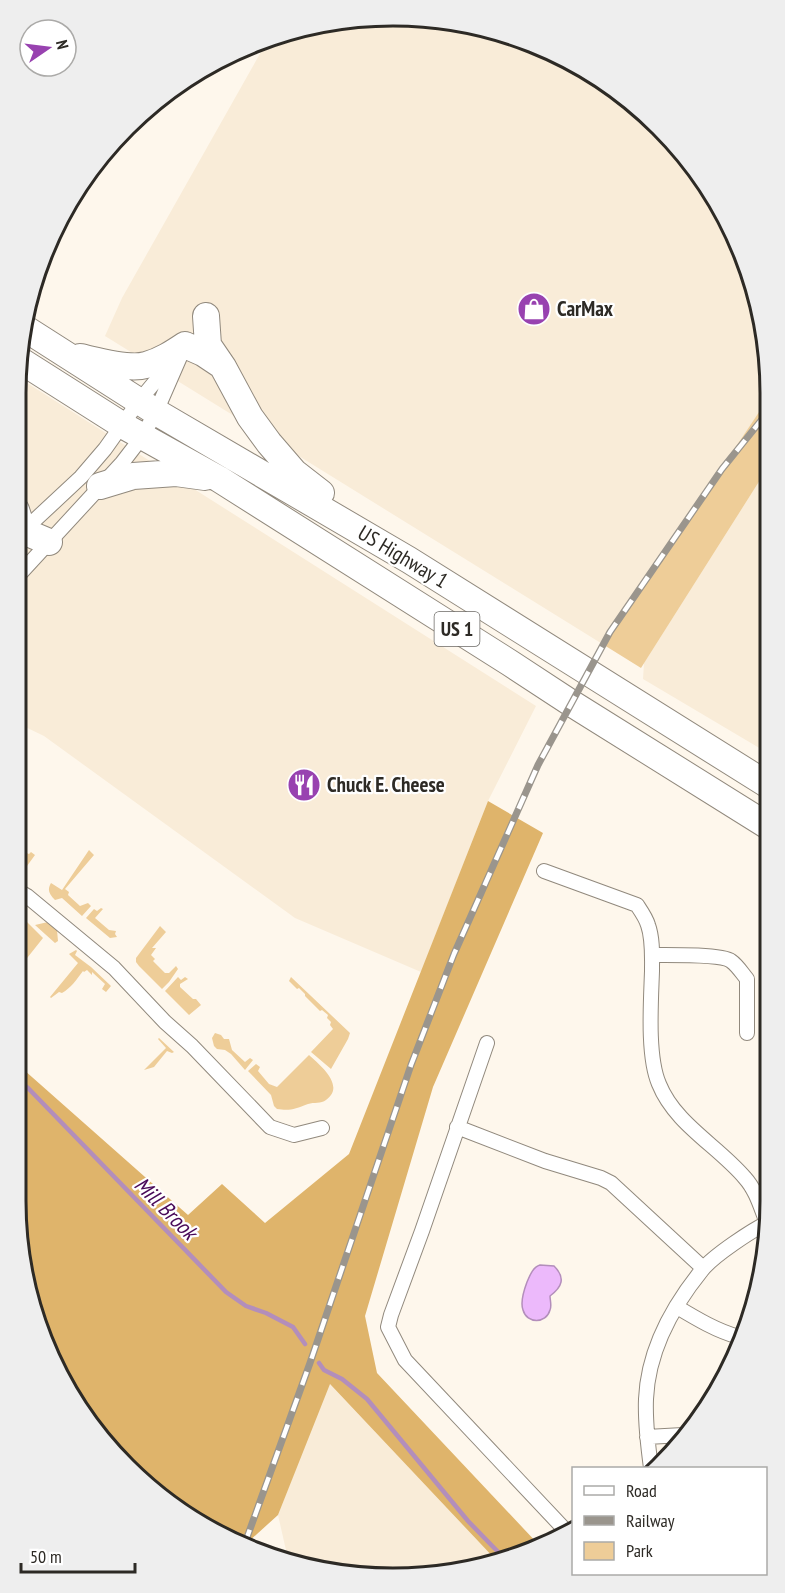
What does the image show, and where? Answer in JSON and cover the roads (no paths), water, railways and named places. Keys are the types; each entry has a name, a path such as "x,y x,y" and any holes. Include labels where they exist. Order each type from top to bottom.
{"highway":[{"path":"206,316 208,345 223,367 250,417 269,443 294,472 409,560"},
{"name":"US 1","path":"31,332 148,406"},
{"path":"65,354 119,365 144,366 165,358 185,345 203,353 223,367"},
{"name":"US 1","path":"26,364 132,431 219,479 760,821"},
{"name":"US Highway 1","path":"148,406 409,560 760,780"},
{"path":"100,486 133,476 176,473 219,479"},
{"path":"26,531 49,542"}],"street":[{"path":"26,567 122,463 132,431 185,345"},
{"path":"26,521 81,477 105,449 132,431 185,345"},
{"path":"544,871 638,905 648,925 652,955 652,1056 657,1082 681,1117 746,1178 760,1203"},
{"path":"26,895 114,968 270,1127 294,1135 322,1128"},
{"path":"652,955 724,958 731,961 747,979 747,1033"},
{"path":"486,1043 388,1327 405,1360 562,1526"},
{"path":"457,1127 545,1161 611,1183 703,1268"},
{"path":"650,1462 646,1398 654,1355 661,1334 703,1268 759,1228"},
{"path":"677,1307 702,1322 734,1335"},
{"path":"647,1437 674,1436"}],"waterway":[{"name":"Mill Brook","path":"26,1086 226,1292 246,1306 293,1327 305,1344"},
{"name":"Mill Brook","path":"319,1363 324,1370 342,1379 367,1399 468,1521 498,1552"}],"railway":[{"path":"247,1538 310,1363 411,1065 454,954 538,765 610,632 722,469 760,422"}],"place":[{"name":"CarMax","path":"534,309"},
{"name":"Chuck E. Cheese","path":"304,785"}]}
